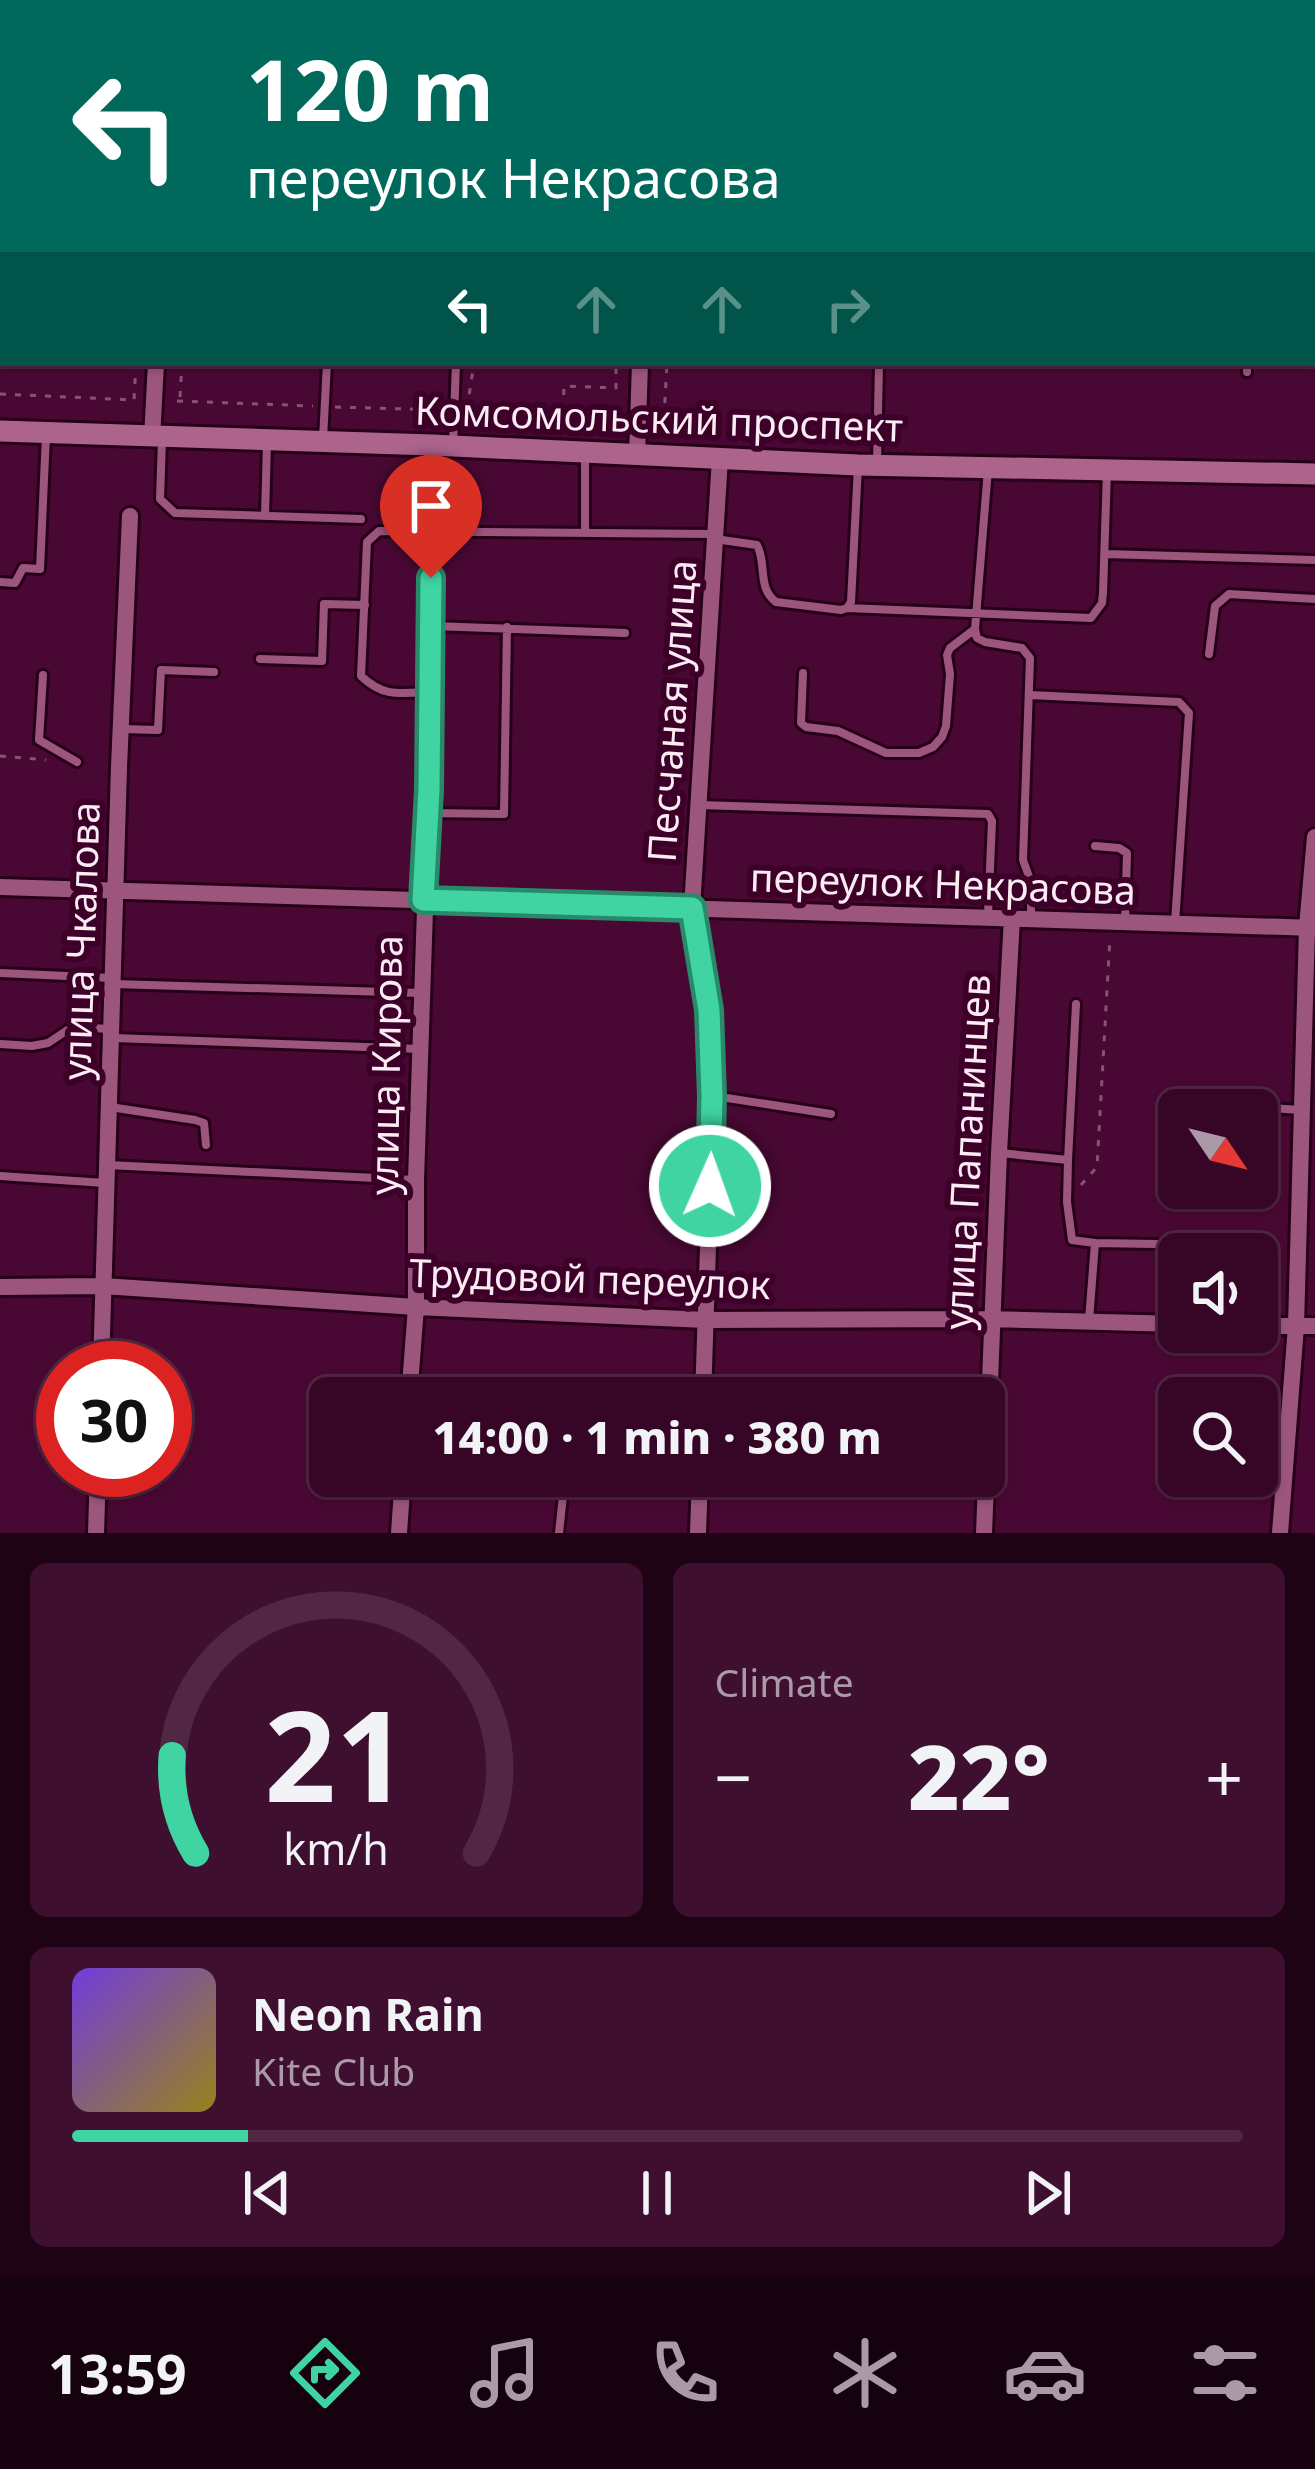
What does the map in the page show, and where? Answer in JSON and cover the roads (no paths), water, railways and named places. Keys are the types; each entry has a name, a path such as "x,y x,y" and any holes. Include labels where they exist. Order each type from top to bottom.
{"main road":[{"name":"Комсомольский проспект","path":"0,431 867,465 1315,474"}],"street":[{"path":"156,366 157,438"},
{"path":"637,456 640,366"},
{"name":"улица Кирова","path":"411,1377 428,813 431,530 442,446"},
{"name":"Песчаная улица","path":"704,1377 712,1096 709,1010 692,908 720,458"},
{"name":"улица Чкалова","path":"101,1341 130,516"},
{"path":"1280,1533 1306,1326 1302,1111 1315,837"},
{"name":"переулок Некрасова","path":"0,887 1311,927"},
{"name":"улица Папанинцев","path":"983,1533 999,1153 1022,918"},
{"name":"Трудовой переулок","path":"0,1287 103,1286 706,1320 991,1318 1158,1324"},
{"path":"96,1533 97,1497"},
{"path":"399,1533 402,1497"},
{"path":"698,1533 699,1497"}],"lane":[{"path":"323,443 327,366"},
{"path":"442,446 454,410 456,366"},
{"path":"848,608 879,366"},
{"path":"0,582 15,583 22,568 40,569 46,433"},
{"path":"157,438 160,499 175,513 362,519"},
{"path":"265,516 267,442"},
{"path":"585,454 585,533"},
{"path":"988,468 975,629 977,638 1022,648 1030,658 1023,860 1031,882 1022,918"},
{"path":"430,692 387,693 361,676 368,542 380,531 716,536 757,545 764,586 776,602 842,610 1091,618 1102,603 1107,470"},
{"path":"1105,554 1315,560"},
{"path":"1209,654 1215,606 1229,594 1315,599"},
{"path":"260,659 322,661 324,604 364,604"},
{"path":"431,626 625,633"},
{"path":"428,813 504,814 507,627"},
{"path":"803,673 800,715 806,727 838,731 886,753 919,753 942,737 950,648 975,629"},
{"path":"121,728 158,730 161,670 214,672"},
{"path":"43,675 39,740 76,762"},
{"path":"1029,695 1179,702 1190,713 1175,925"},
{"path":"699,805 988,814 992,821 988,918"},
{"path":"1095,846 1127,853 1118,923"},
{"path":"0,973 422,993"},
{"path":"1076,1004 1067,1202 1072,1240 1156,1244"},
{"path":"0,1044 48,1043 72,1028 111,1034 422,1049"},
{"path":"712,1096 831,1114"},
{"path":"109,1106 203,1123 206,1145"},
{"path":"1278,1109 1302,1111"},
{"path":"999,1153 1068,1160"},
{"path":"0,1176 416,1180"},
{"path":"1089,1322 1095,1243"},
{"path":"559,1533 563,1497"}]}
